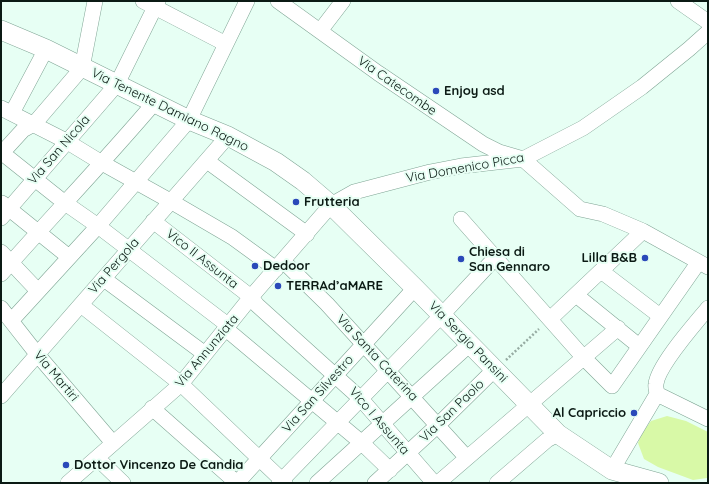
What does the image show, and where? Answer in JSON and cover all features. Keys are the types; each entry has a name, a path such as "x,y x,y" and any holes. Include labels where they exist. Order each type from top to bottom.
{"street":[{"path":"95,1 82,68 34,124 23,130 1,153 35,178 65,203 128,249 228,328 362,443 390,470"},
{"path":"11,321 98,226 189,120 247,1"},
{"name":"Via Catecombe","path":"278,1 378,73 483,144 499,152 523,160"},
{"path":"320,31 343,1"},
{"path":"678,1 708,22"},
{"path":"152,3 226,44"},
{"name":"Via San Nicola","path":"4,210 35,178 117,84 152,3"},
{"name":"Via Tenente Damiano Ragno","path":"1,30 46,49 189,120 228,136 282,166 303,181 331,205"},
{"name":"Via Domenico Picca","path":"331,205 354,192 430,172 461,166 523,160 583,128 642,87 708,32"},
{"path":"6,110 46,49"},
{"path":"1,274 6,257 38,232 102,164 155,102"},
{"name":"Via Santa Caterina","path":"6,110 66,141 102,164 172,202 279,265 327,304 467,458"},
{"name":"Via Pergola","path":"1,396 104,279 128,249 172,202 228,136"},
{"path":"461,219 584,358 612,386 660,316 703,265 643,231 603,214 580,209 523,160"},
{"path":"207,161 307,234"},
{"name":"Via Annunziata","path":"68,483 181,384 228,328 251,297 331,205"},
{"name":"Via Sergio Pansini","path":"331,205 415,288 558,434 612,477 659,483"},
{"path":"4,210 38,232 69,257"},
{"name":"Vico II Assunta","path":"153,221 251,297"},
{"path":"550,319 643,231"},
{"path":"6,257 38,291"},
{"path":"81,305 181,384 260,457 282,482 495,258"},
{"path":"601,271 660,316"},
{"path":"104,279 205,354"},
{"name":"Via San Silvestro","path":"237,483 415,288"},
{"path":"576,295 639,346"},
{"name":"Vico I Assunta","path":"251,297 257,305 336,374 361,399 407,454 434,483"},
{"name":"Via Martiri","path":"1,308 37,354 113,443"},
{"path":"612,477 657,394 656,385 659,375 673,352 708,308"},
{"path":"438,483 618,328"},
{"path":"317,483 470,344"},
{"name":"Via San Paolo","path":"375,483 438,425 494,370"},
{"path":"657,394 708,419"},
{"path":"152,408 237,483"},
{"path":"497,483 547,440 558,434"},
{"path":"97,458 123,483"}],"path":[{"path":"494,370 550,319"}],"green space":[{"path":"667,416 686,421 708,432 707,478 693,480 658,467 644,459 638,443 642,433 651,421"}],"place":[{"name":"Enjoy asd","path":"436,91"},
{"name":"Frutteria","path":"296,202"},
{"name":"Lilla B&B","path":"645,258"},
{"name":"Chiesa di San Gennaro","path":"461,259"},
{"name":"Dedoor","path":"255,266"},
{"name":"TERRAd’aMARE","path":"278,286"},
{"name":"Al Capriccio","path":"634,413"},
{"name":"Dottor Vincenzo De Candia","path":"66,465"}]}
